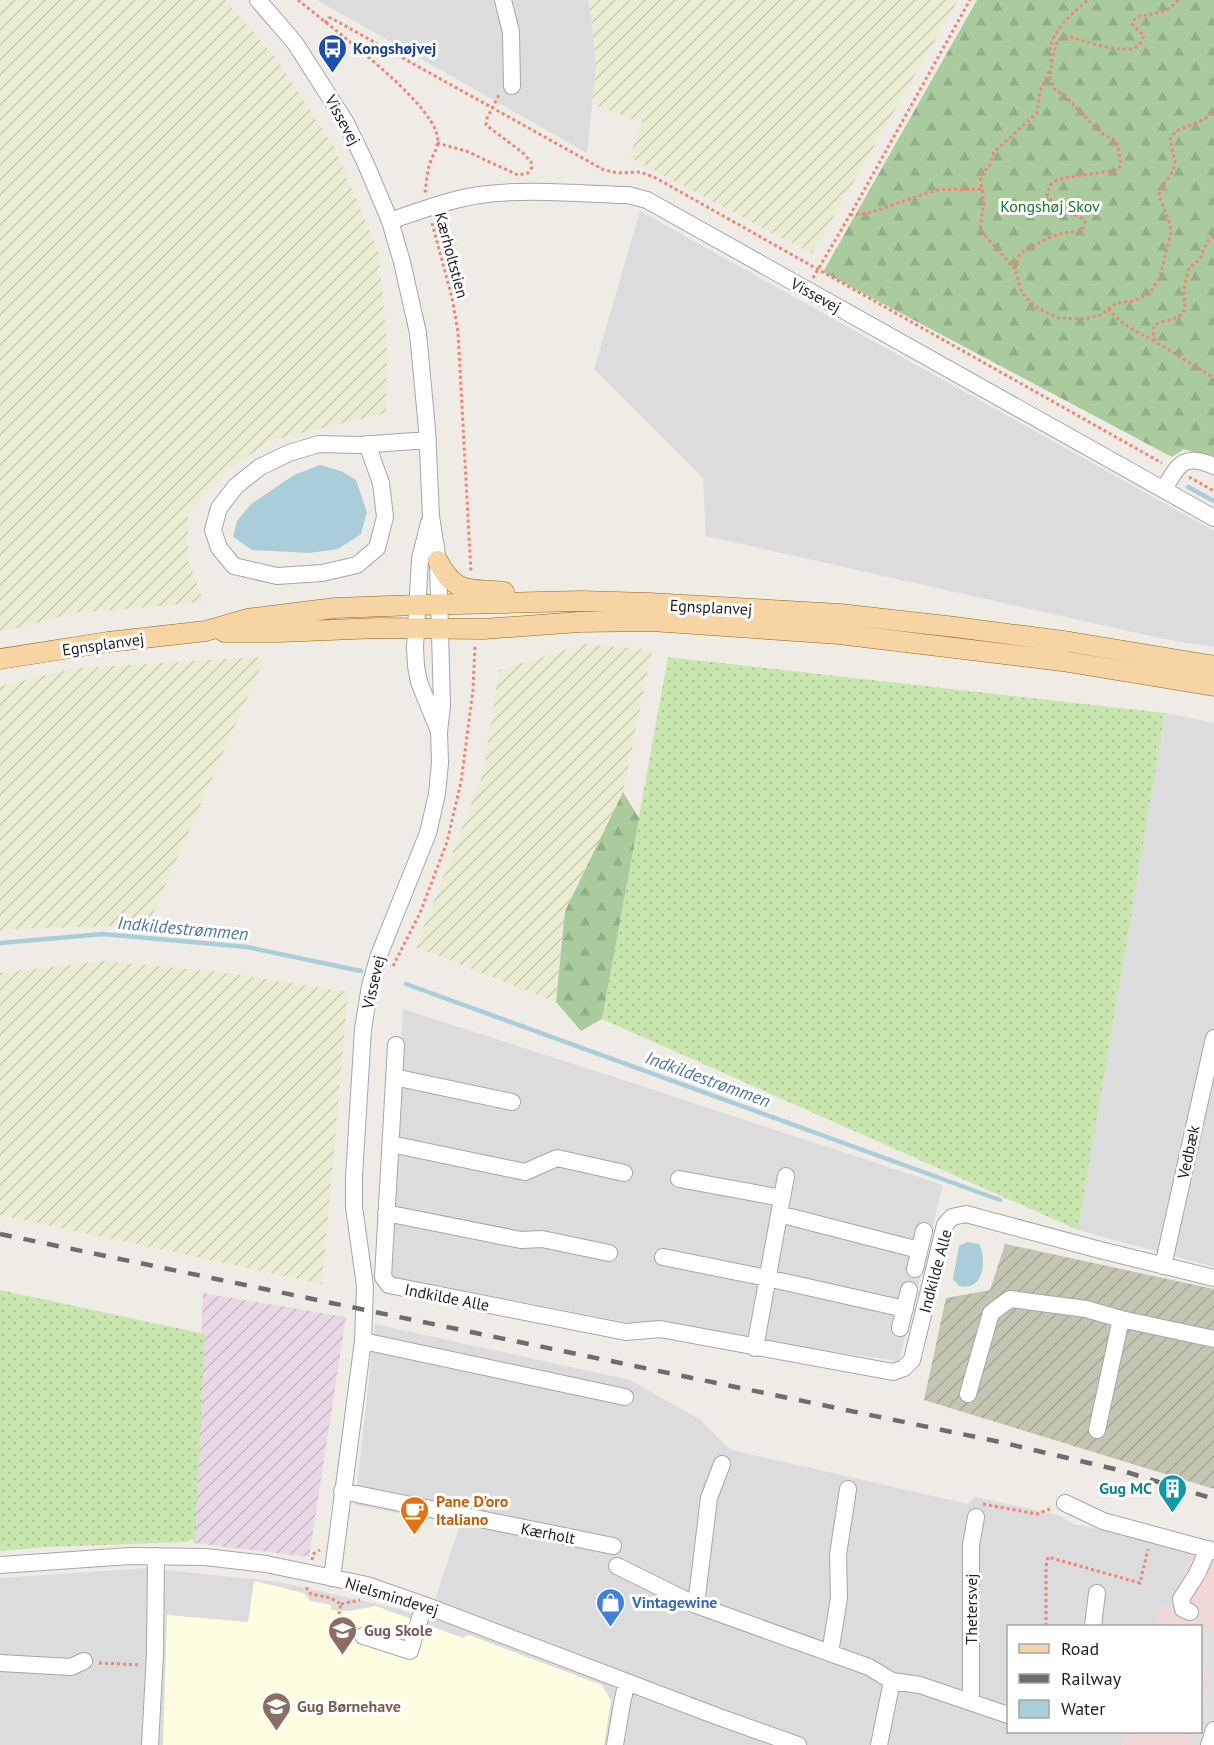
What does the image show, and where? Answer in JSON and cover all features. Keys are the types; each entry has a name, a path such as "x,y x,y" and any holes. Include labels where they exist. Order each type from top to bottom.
{"main road":[{"path":"438,561 450,581 468,589 581,601"},
{"name":"Egnsplanvej","path":"0,659 108,642 206,631 280,632 416,616 440,604 581,601 840,614 1059,641 1214,666"},
{"name":"Egnsplanvej","path":"206,631 247,619 335,608 416,616 441,629 651,621 827,633 1062,661 1214,686"}],"street":[{"name":"Vissevej","path":"258,0 296,43 340,113 365,162 390,221 418,333 428,440 431,516 438,561 442,705 437,794 428,833 379,955 363,1029 354,1177 354,1207 365,1286 363,1341"},
{"path":"502,0 511,32 512,86"},
{"name":"Vissevej","path":"390,221 458,199 502,192 628,195 647,200 1214,518"},
{"path":"367,444 381,483 385,517 377,548 357,565 322,573 277,576 234,566 219,549 213,530 219,508 236,486 260,467 289,453 319,444 428,440"},
{"path":"1164,489 1184,462 1197,459 1214,466"},
{"name":"Vissevej","path":"431,516 420,560 416,616 416,666 419,682 439,732"},
{"name":"Vedbæk","path":"1163,1266 1214,1038"},
{"name":"Indkilde Alle","path":"396,1045 383,1277 389,1286 626,1332 660,1329 893,1372 904,1368 912,1360 945,1225 952,1217 966,1214 1214,1278"},
{"path":"394,1077 513,1102"},
{"path":"391,1144 525,1172 557,1158 624,1173"},
{"path":"754,1348 786,1176"},
{"name":"Indkilde Alle","path":"679,1179 780,1206 919,1250"},
{"path":"386,1213 521,1240 542,1239 609,1253"},
{"name":"Indkilde Alle","path":"915,1269 924,1231"},
{"name":"Indkilde Alle","path":"663,1257 905,1309"},
{"name":"Indkilde Alle","path":"900,1328 909,1290"},
{"path":"968,1394 991,1313 1010,1299 1086,1309 1214,1339"},
{"path":"1096,1430 1121,1319"},
{"path":"332,1578 363,1341 624,1397"},
{"path":"696,1605 710,1498 722,1464"},
{"path":"830,1653 839,1598 838,1555 848,1489"},
{"name":"Kærholt","path":"342,1491 613,1546"},
{"path":"1065,1503 1102,1521 1211,1550 1181,1599 1183,1609 1190,1612"},
{"name":"Thetersvej","path":"971,1702 971,1545 976,1517"},
{"name":"Nielsmindevej","path":"0,1564 130,1556 205,1557 257,1563 332,1578 367,1586 424,1605 798,1745"},
{"path":"150,1745 156,1556"},
{"path":"616,1566 696,1605 870,1667 892,1681 920,1685 1007,1715"},
{"path":"1093,1625 1097,1593"},
{"path":"363,1636 410,1651 424,1605"},
{"path":"0,1663 70,1666 84,1661"},
{"path":"879,1745 892,1681"},
{"path":"615,1745 627,1682"},
{"path":"1209,1745 1214,1730"}],"path":[{"path":"298,0 374,62 413,100 434,125 438,138 437,143 466,152 514,174 524,175 532,167 528,158 486,125 498,96 506,87 512,86"},
{"path":"807,290 970,0"},
{"path":"1088,0 1070,15 1054,38 1049,57 1051,65 1040,91 1037,113 994,152 990,165 980,177 984,201 980,230 1015,269 1022,293 1034,306 1058,318 1083,318 1101,315 1116,303 1134,301 1150,293 1160,278 1172,232 1160,196 1160,190 1173,171 1175,162 1170,140 1176,131 1205,119 1214,111"},
{"path":"1015,269 1020,253 1026,249 1067,231 1079,232 1083,228 1085,222 1083,219 1053,204 1047,194 1050,185 1065,178 1117,170 1121,165 1116,141 1101,133 1064,95 1054,89 1050,77 1056,44 1060,38 1067,36 1122,50 1135,48 1144,36 1132,24 1133,20 1136,17 1161,13 1178,0"},
{"name":"Kærholtstien","path":"437,143 435,154 429,164 425,193 452,298 458,332 472,577"},
{"path":"850,215 869,213 936,190 982,189"},
{"path":"1156,342 1152,334 1153,328 1162,321 1177,318 1185,309 1183,296 1189,268 1200,260 1207,242 1214,236"},
{"path":"1108,309 1131,330 1156,342 1214,378"},
{"path":"976,1517 983,1504 1037,1514 1065,1503"},
{"path":"1046,1625 1048,1557 1140,1582 1152,1535"},
{"path":"84,1661 154,1665"}],"shaded area":[{"path":"0,0 225,0 276,58 335,149 378,251 387,342 386,413 272,440 217,477 188,515 188,561 204,602 76,613 0,632"},
{"path":"317,0 588,0 596,67 587,153"},
{"path":"588,0 958,0 812,254 629,157 643,123 592,104 596,67"},
{"path":"640,211 1214,531 1214,647 1164,639 706,536 703,478 594,369"},
{"path":"586,644 652,650 623,792 565,911 556,1002 416,947 483,774 499,670"},
{"path":"265,657 148,925 0,931 0,686 76,668"},
{"path":"1165,713 1214,723 1214,1267 1078,1230"},
{"path":"103,961 221,972 348,992 322,1284 0,1215 0,973"},
{"path":"403,1009 943,1185 899,1361 630,1323 388,1276"},
{"path":"1005,1244 1214,1289 1214,1489 924,1400 946,1298 990,1290"},
{"path":"203,1293 346,1317 309,1557 193,1543"},
{"path":"375,1324 630,1380 699,1419 731,1450 968,1504 974,1497 1036,1510 1061,1516 1073,1524 1160,1542 1191,1552 1171,1609 1162,1605 1156,1625 1007,1625 1007,1733 1126,1733 1122,1745 0,1745 0,1578 147,1568 279,1582 399,1609 428,1620 460,1525 355,1505"},
{"path":"1191,1552 1214,1560 1214,1745 1122,1745 1126,1733 1202,1733 1202,1625 1156,1625 1162,1605 1171,1608"},
{"name":"Gug Skole","path":"254,1581 304,1593 310,1601 331,1605 331,1610 349,1611 376,1606 463,1638 469,1635 602,1685 611,1701 604,1745 163,1745 167,1615 248,1622"},
{"path":"1202,1628 1214,1632 1214,1745 1189,1745 1193,1733 1202,1733 1202,1701 1210,1671 1202,1668"}],"green space":[{"name":"Kongshøj Skov","path":"977,0 1214,0 1214,460 1184,449 1172,457 823,272"},
{"path":"668,657 1165,713 1078,1230 602,1019"},
{"path":"623,792 639,818 602,1019 581,1031 556,1002 565,911"},
{"path":"0,1290 205,1334 195,1538 187,1542 0,1551"}],"water":[{"path":"320,465 341,471 356,480 367,512 361,534 338,549 309,553 252,550 233,537 237,521 251,504 294,475"},
{"path":"967,1242 979,1244 982,1253 982,1271 978,1281 971,1286 959,1286 953,1279 959,1246"}],"waterway":[{"path":"1188,487 1214,501"},
{"name":"Indkildestrømmen","path":"0,943 103,934 247,947 361,971"},
{"name":"Indkildestrømmen","path":"406,984 1000,1200"}],"railway":[{"path":"0,1234 1000,1442 1123,1471 1214,1499"}],"place":[{"name":"Kongshøjvej","path":"332,74"},
{"name":"Gug MC","path":"1173,1514"},
{"name":"Pane D'oro Italiano","path":"415,1536"},
{"name":"Vintagewine","path":"611,1628"},
{"name":"Gug Skole","path":"343,1656"},
{"name":"Gug Børnehave","path":"276,1732"}]}
